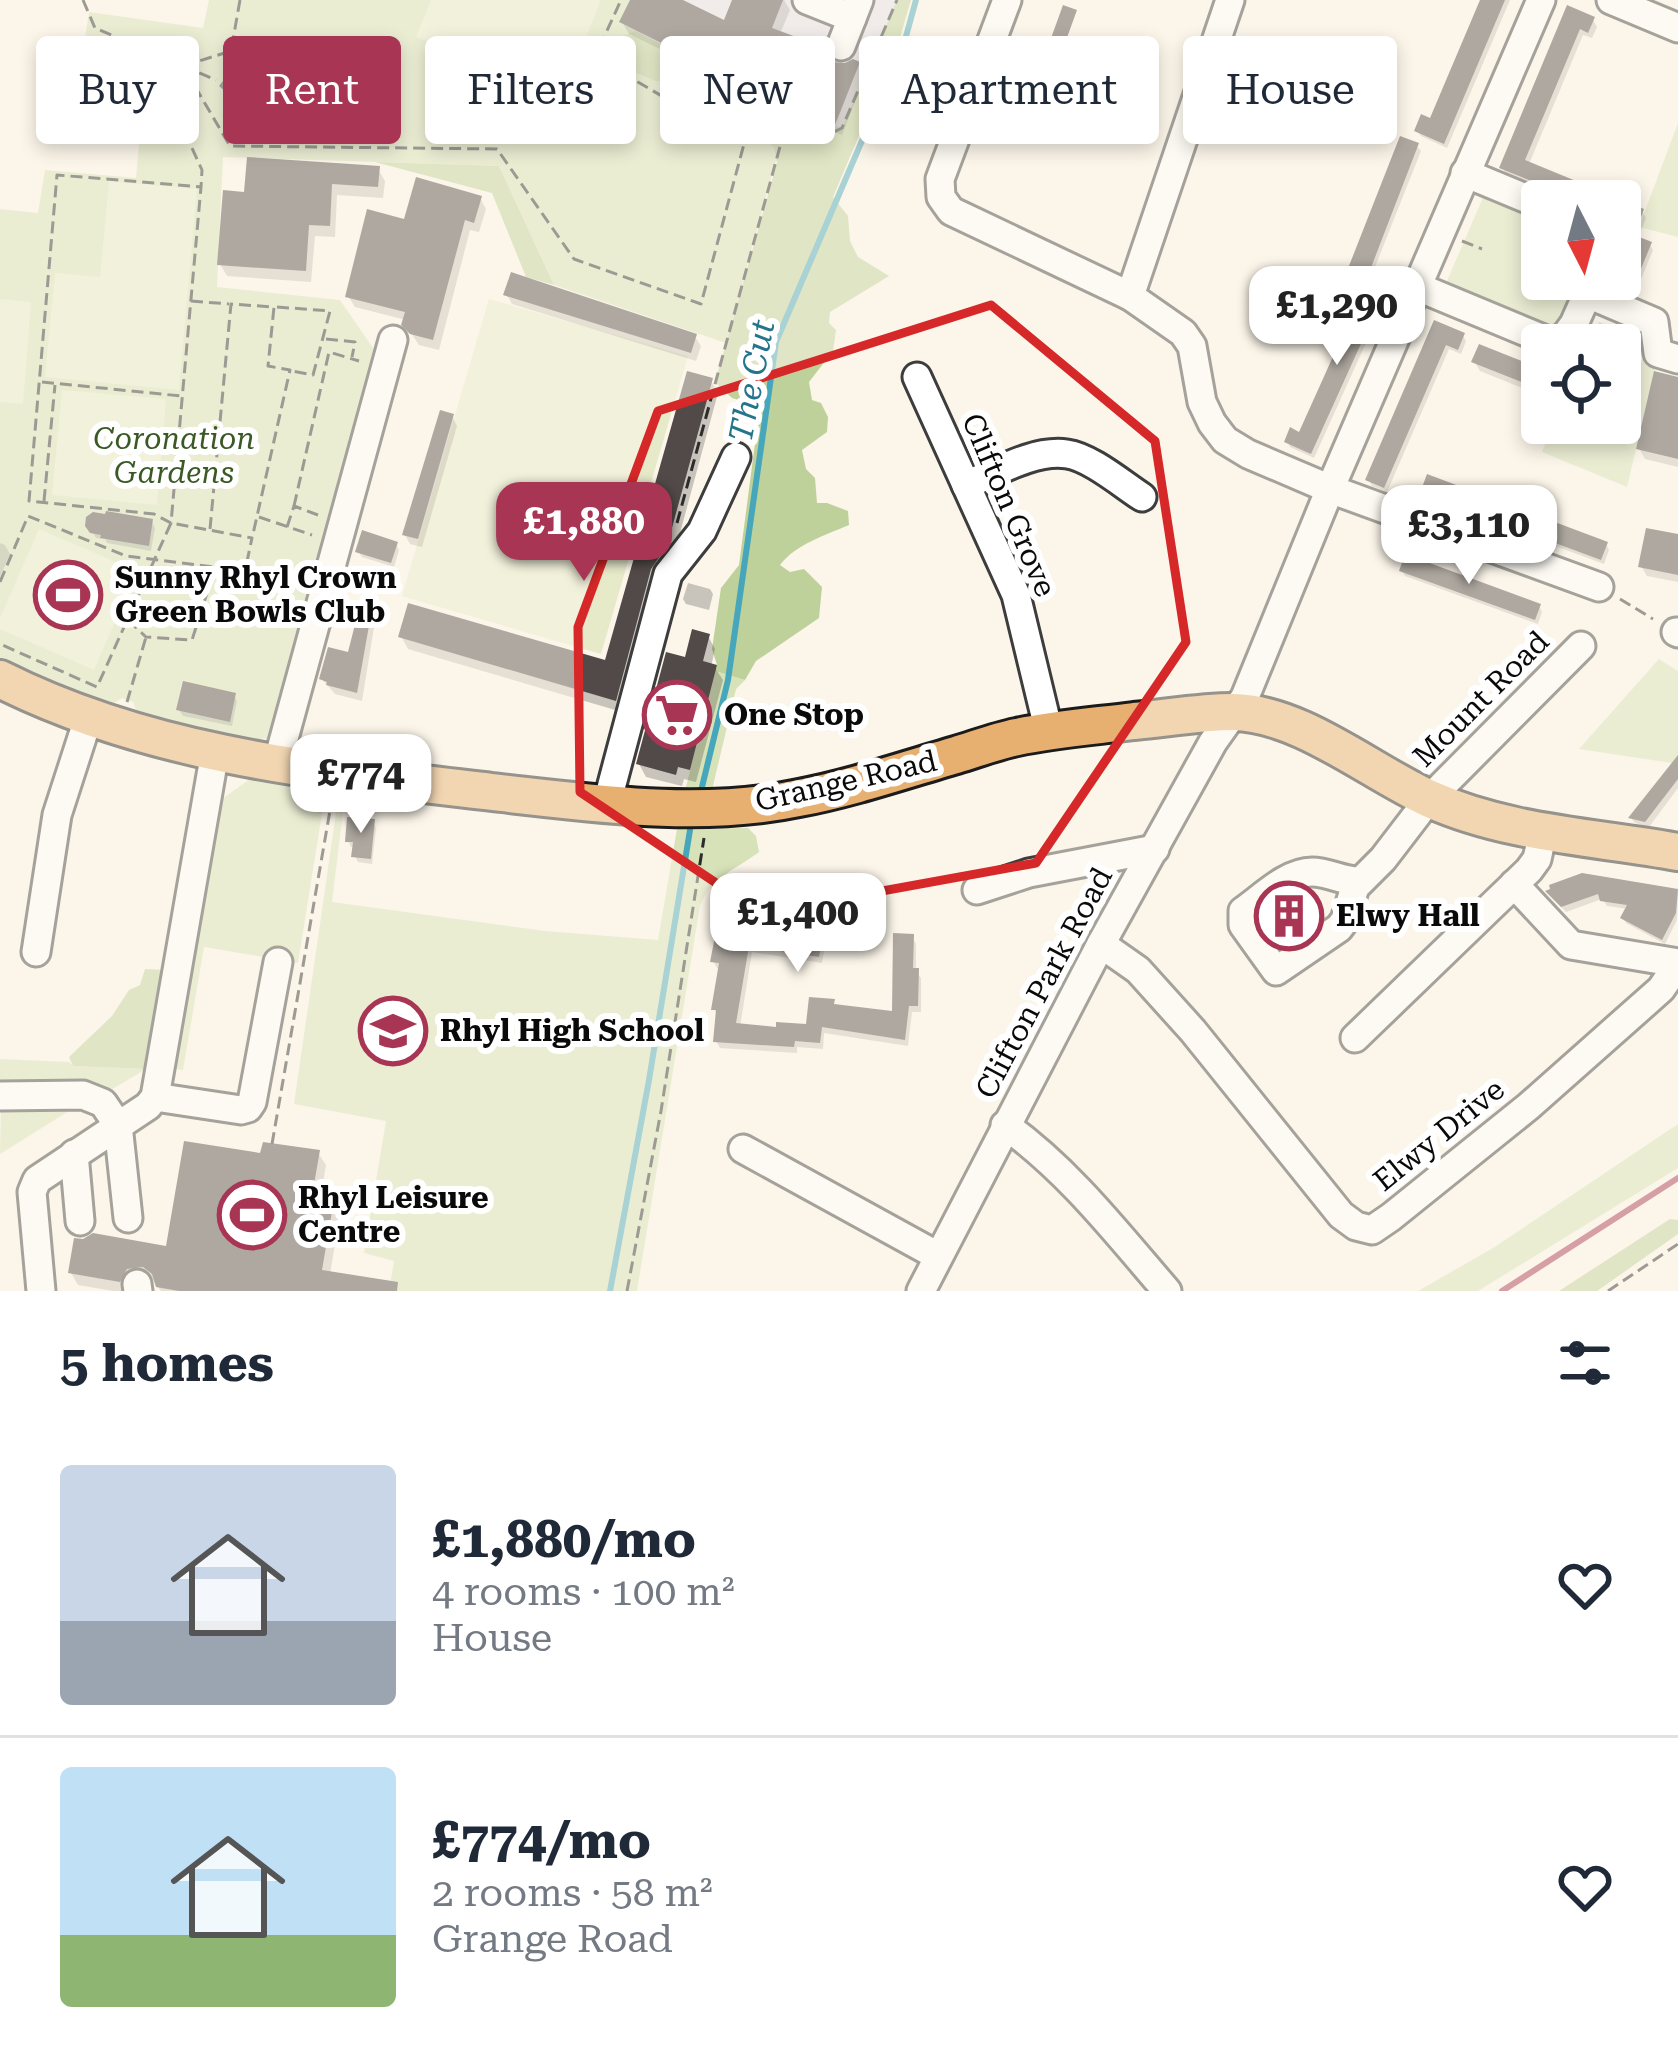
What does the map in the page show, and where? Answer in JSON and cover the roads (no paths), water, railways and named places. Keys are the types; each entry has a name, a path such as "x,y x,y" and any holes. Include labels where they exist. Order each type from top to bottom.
{"main road":[{"name":"Grange Road","path":"0,679 104,721 277,764 608,803 725,807 797,799 1016,737 1235,712 1279,720 1429,799 1544,832 1678,852"}],"street":[{"path":"807,0 856,9 841,46"},
{"path":"1007,0 940,179 941,197 951,211 1130,296 1183,333 1192,346 1202,402 1212,423 1247,454 1330,489 1599,586"},
{"path":"1130,296 1230,0"},
{"name":"Clifton Park Road","path":"921,1291 1101,944 1213,742 1245,697 1541,0"},
{"path":"1611,0 1678,28"},
{"path":"1465,173 1521,196"},
{"path":"1418,287 1548,341 1563,339 1585,300"},
{"path":"1616,300 1654,322"},
{"path":"1654,322 1678,304"},
{"path":"1654,322 1658,353 1678,359"},
{"path":"277,764 392,340"},
{"name":"Clifton Grove","path":"917,377 1016,595 1049,732"},
{"path":"966,484 1036,456 1069,454 1142,497"},
{"path":"608,803 668,574 702,531 736,457"},
{"name":"Mount Road","path":"1360,881 1296,866 1240,918 1280,977 1339,928 1355,886 1383,859 1429,799 1581,646"},
{"path":"1178,716 1190,766 1188,786"},
{"path":"36,952 57,815 104,721"},
{"path":"41,1291 32,1192 37,1180 148,1106 155,1096 214,752"},
{"path":"1355,1038 1537,859 1544,832"},
{"path":"977,890 1029,873 1155,849"},
{"path":"1514,884 1571,945 1678,964"},
{"name":"Elwy Drive","path":"1101,944 1138,970 1193,1031 1341,1215 1372,1230 1529,1106 1661,989 1678,964"},
{"path":"155,1096 248,1108 278,962"},
{"path":"0,1096 83,1095 103,1102 118,1125 128,1218"},
{"path":"1005,1125 1075,1184 1167,1291"},
{"path":"743,1149 938,1256"},
{"path":"74,1154 80,1221"}],"waterway":[{"name":"The Cut","path":"701,791 728,680 776,342 905,40 916,0"},
{"name":"The Cut","path":"610,1291 690,830"}],"railway":[{"path":"1502,1291 1678,1178"}],"place":[{"name":"Sunny Rhyl Crown Green Bowls Club","path":"68,595"},
{"name":"One Stop","path":"677,715"},
{"name":"Elwy Hall","path":"1289,916"},
{"name":"Rhyl High School","path":"393,1031"},
{"name":"Rhyl Leisure Centre","path":"252,1215"}],"park label":[{"name":"Coronation Gardens","path":"174,456"}]}
